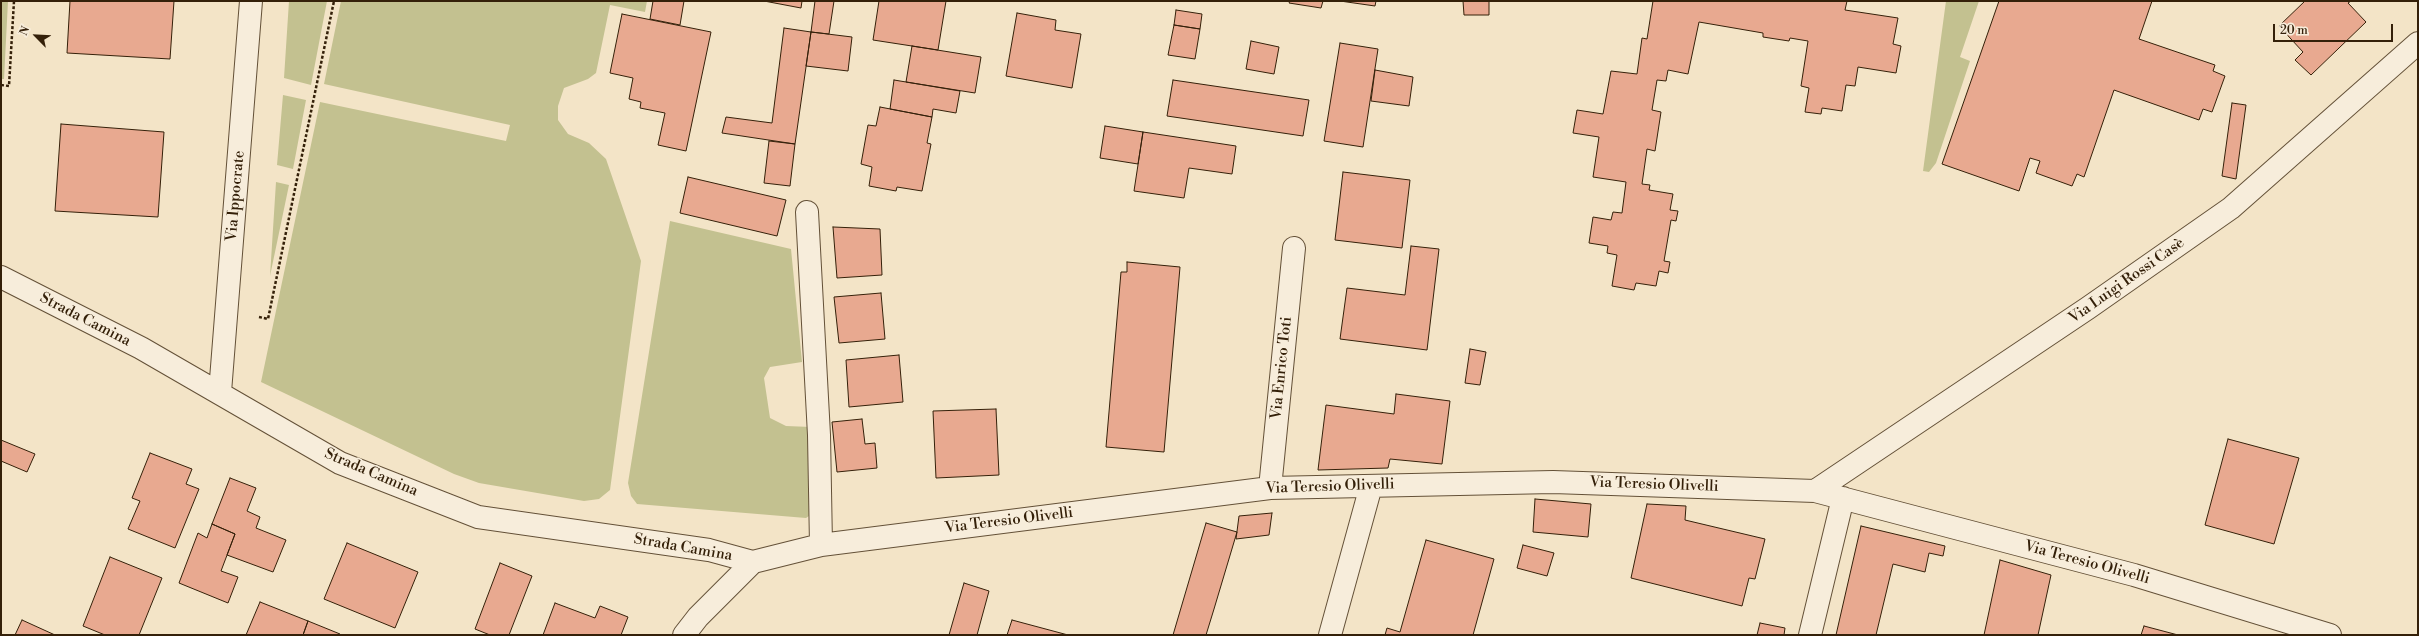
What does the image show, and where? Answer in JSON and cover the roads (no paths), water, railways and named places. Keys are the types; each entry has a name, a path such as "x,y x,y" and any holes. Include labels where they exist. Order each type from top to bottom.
{"street":[{"name":"Via Ippocrate","path":"220,392 252,1"},
{"name":"Via Luigi Rossi Casè","path":"1815,490 2088,308 2231,208 2418,43"},
{"path":"807,212 819,435 821,545"},
{"name":"Via Enrico Toti","path":"1270,488 1294,248"},
{"name":"Strada Camina","path":"1,277 220,392 340,463 478,517 709,550 753,562"},
{"name":"Via Teresio Olivelli","path":"753,562 821,545 1270,488 1553,482 1815,490 2134,575 2330,635"},
{"path":"1330,635 1371,486"},
{"path":"1810,635 1842,498"},
{"path":"684,635 698,617 753,562"}]}
